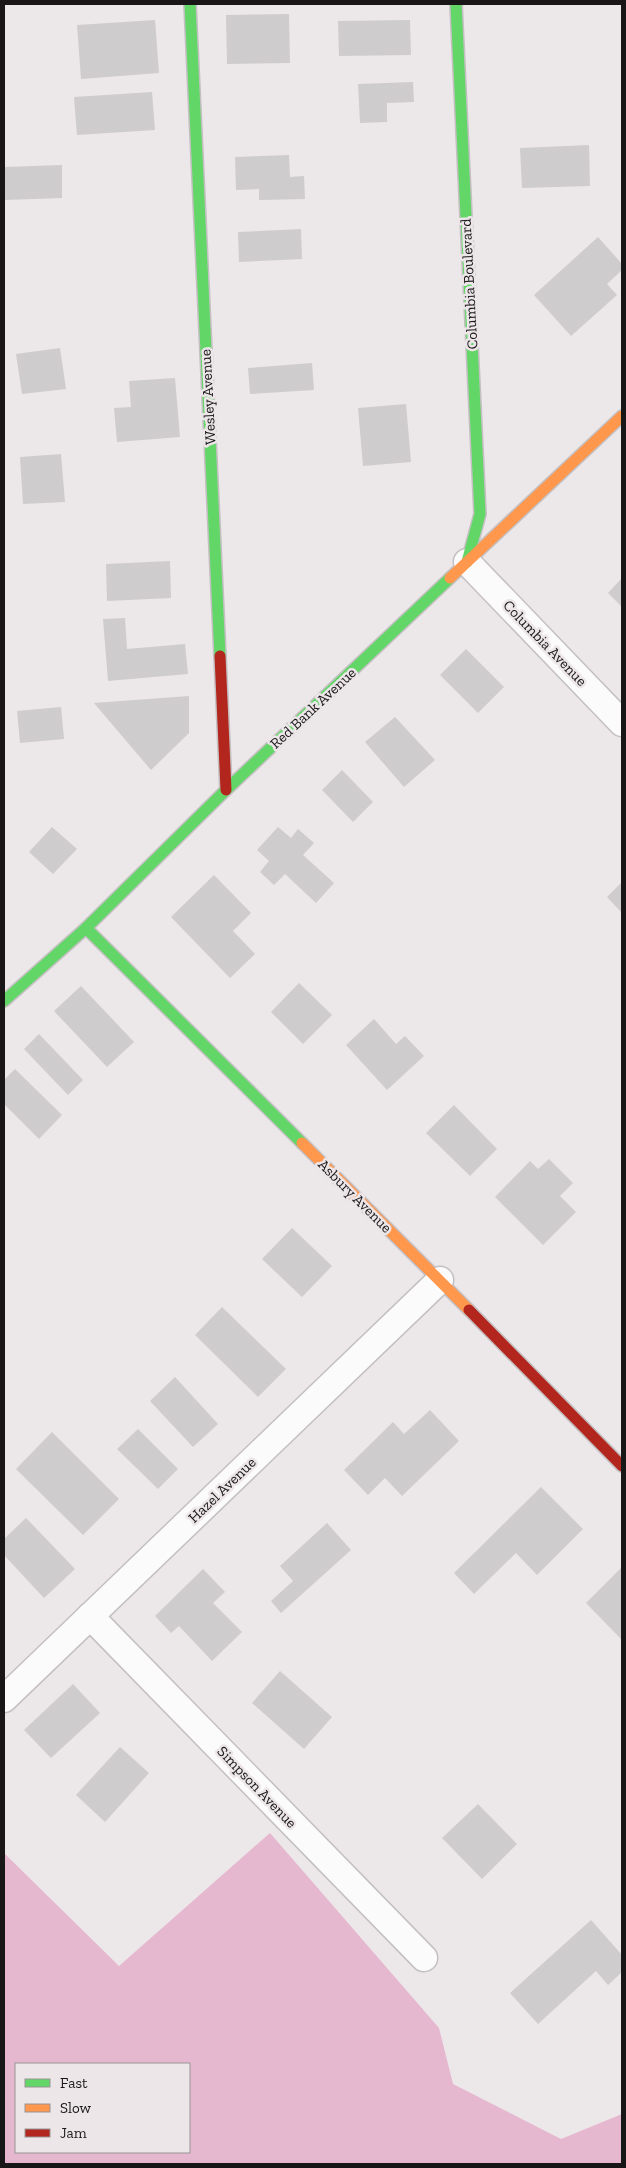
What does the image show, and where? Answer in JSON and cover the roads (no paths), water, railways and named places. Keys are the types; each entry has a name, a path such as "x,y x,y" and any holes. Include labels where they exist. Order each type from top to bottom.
{"street":[{"name":"Wesley Avenue","path":"190,4 226,790"},
{"name":"Columbia Boulevard","path":"456,4 480,514 467,562"},
{"name":"Red Bank Avenue","path":"4,998 86,928 226,790 622,416"},
{"name":"Columbia Avenue","path":"467,562 622,723"},
{"name":"Asbury Avenue","path":"86,928 440,1280 622,1466"},
{"name":"Hazel Avenue","path":"4,1699 440,1280"},
{"name":"Simpson Avenue","path":"90,1616 424,1958"}]}
